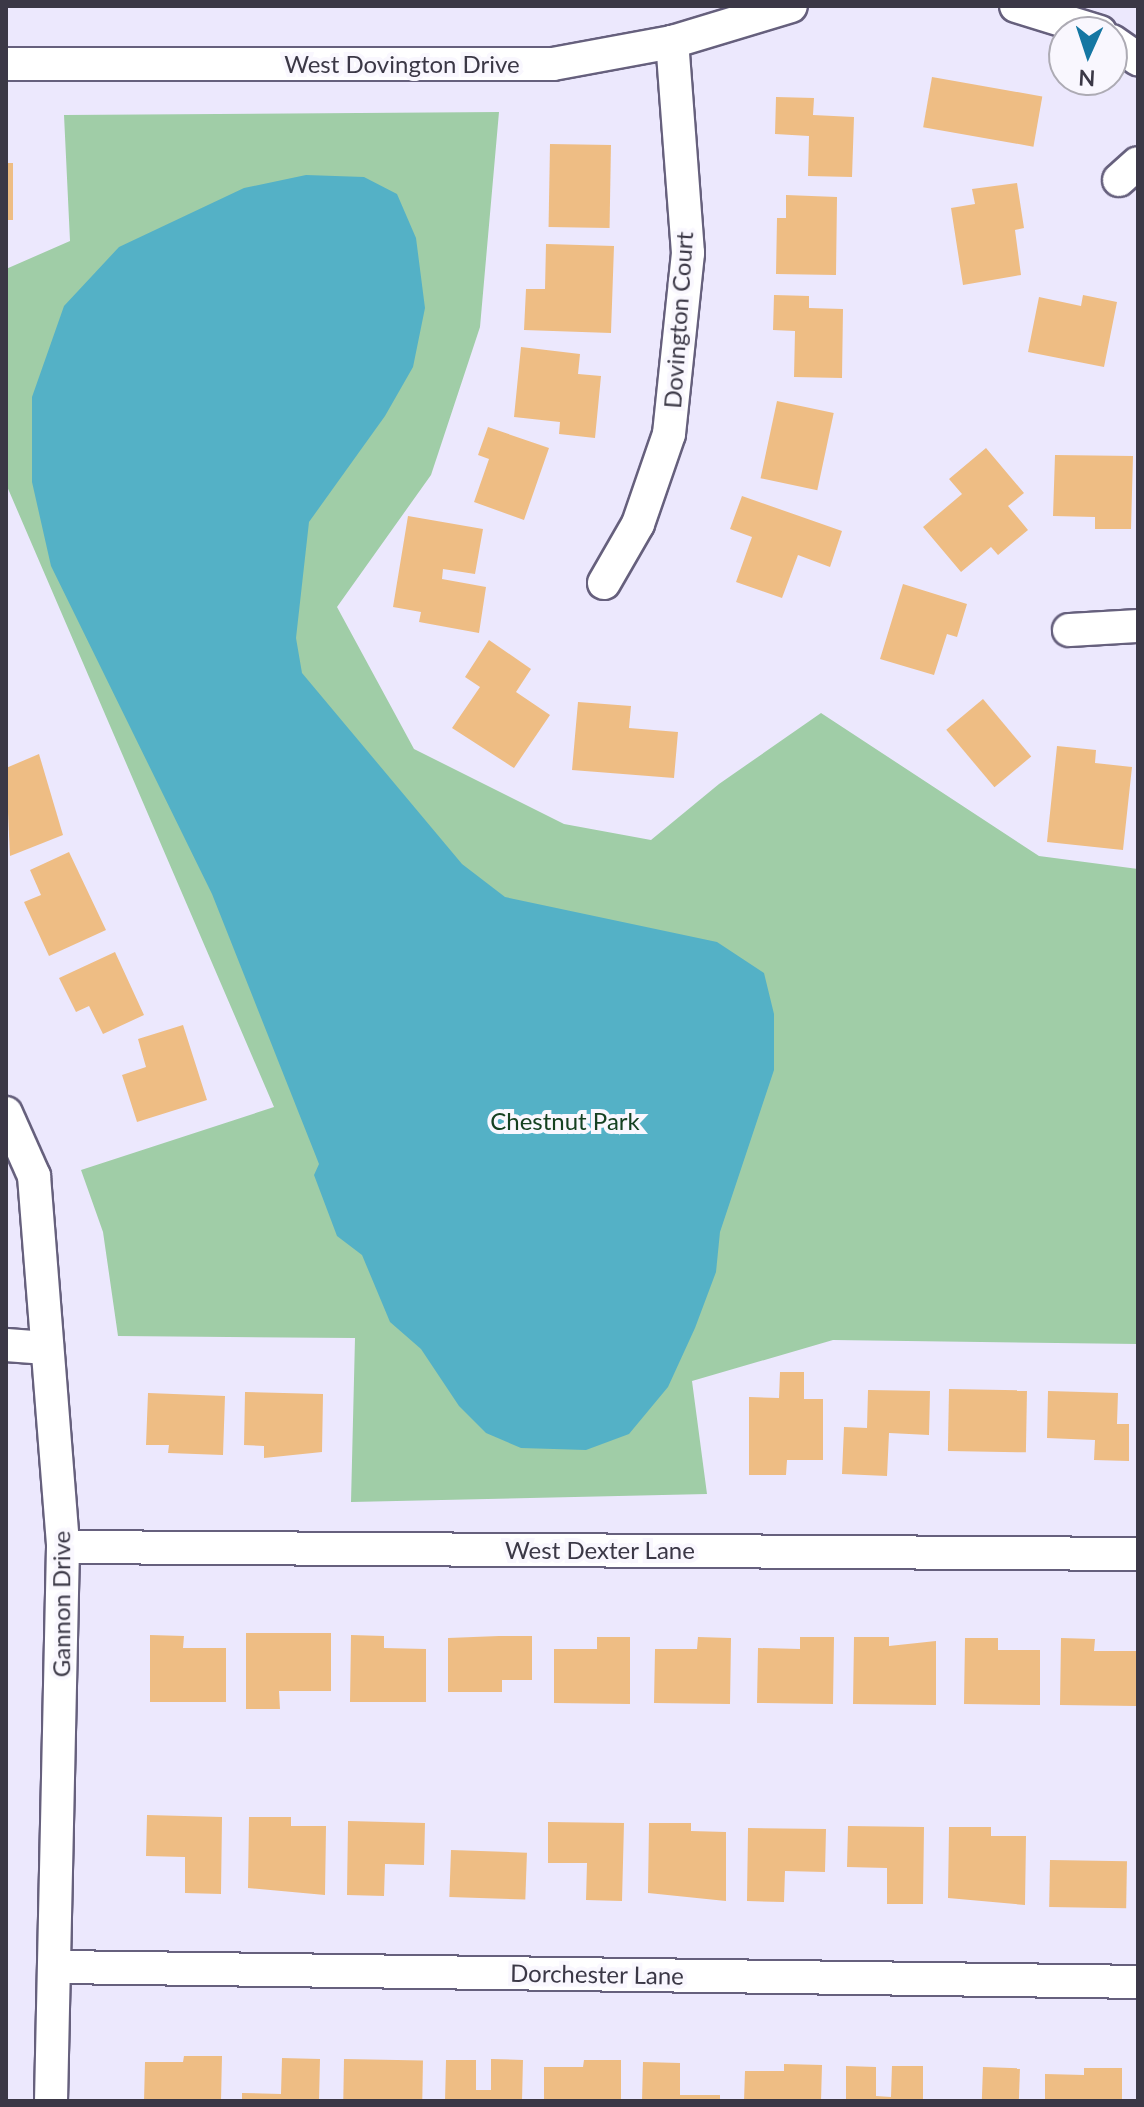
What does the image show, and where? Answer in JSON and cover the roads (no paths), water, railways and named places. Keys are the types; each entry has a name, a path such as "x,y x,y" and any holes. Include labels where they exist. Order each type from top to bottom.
{"street":[{"name":"West Dovington Drive","path":"6,64 553,64 672,42 791,6"},
{"path":"1016,6 1048,16"},
{"name":"Dovington Court","path":"604,583 638,524 669,434 688,253 672,42"},
{"path":"1069,630 1138,626"},
{"name":"Gannon Drive","path":"6,1113 34,1176 63,1547 57,1967 51,2101"},
{"path":"6,1345 47,1348"},
{"name":"West Dexter Lane","path":"63,1547 1138,1554"},
{"name":"Dorchester Lane","path":"57,1967 1138,1982"}],"water":[{"path":"306,175 364,177 397,194 416,238 425,308 413,367 385,416 309,522 296,638 302,673 462,864 505,897 717,942 764,973 774,1014 774,1070 720,1232 716,1272 695,1328 668,1387 629,1434 586,1450 521,1448 486,1433 459,1406 421,1349 390,1322 362,1255 337,1236 314,1175 319,1164 212,894 51,566 32,482 32,397 64,306 119,247 244,188"}],"park label":[{"name":"Chestnut Park","path":"565,1121"}]}
